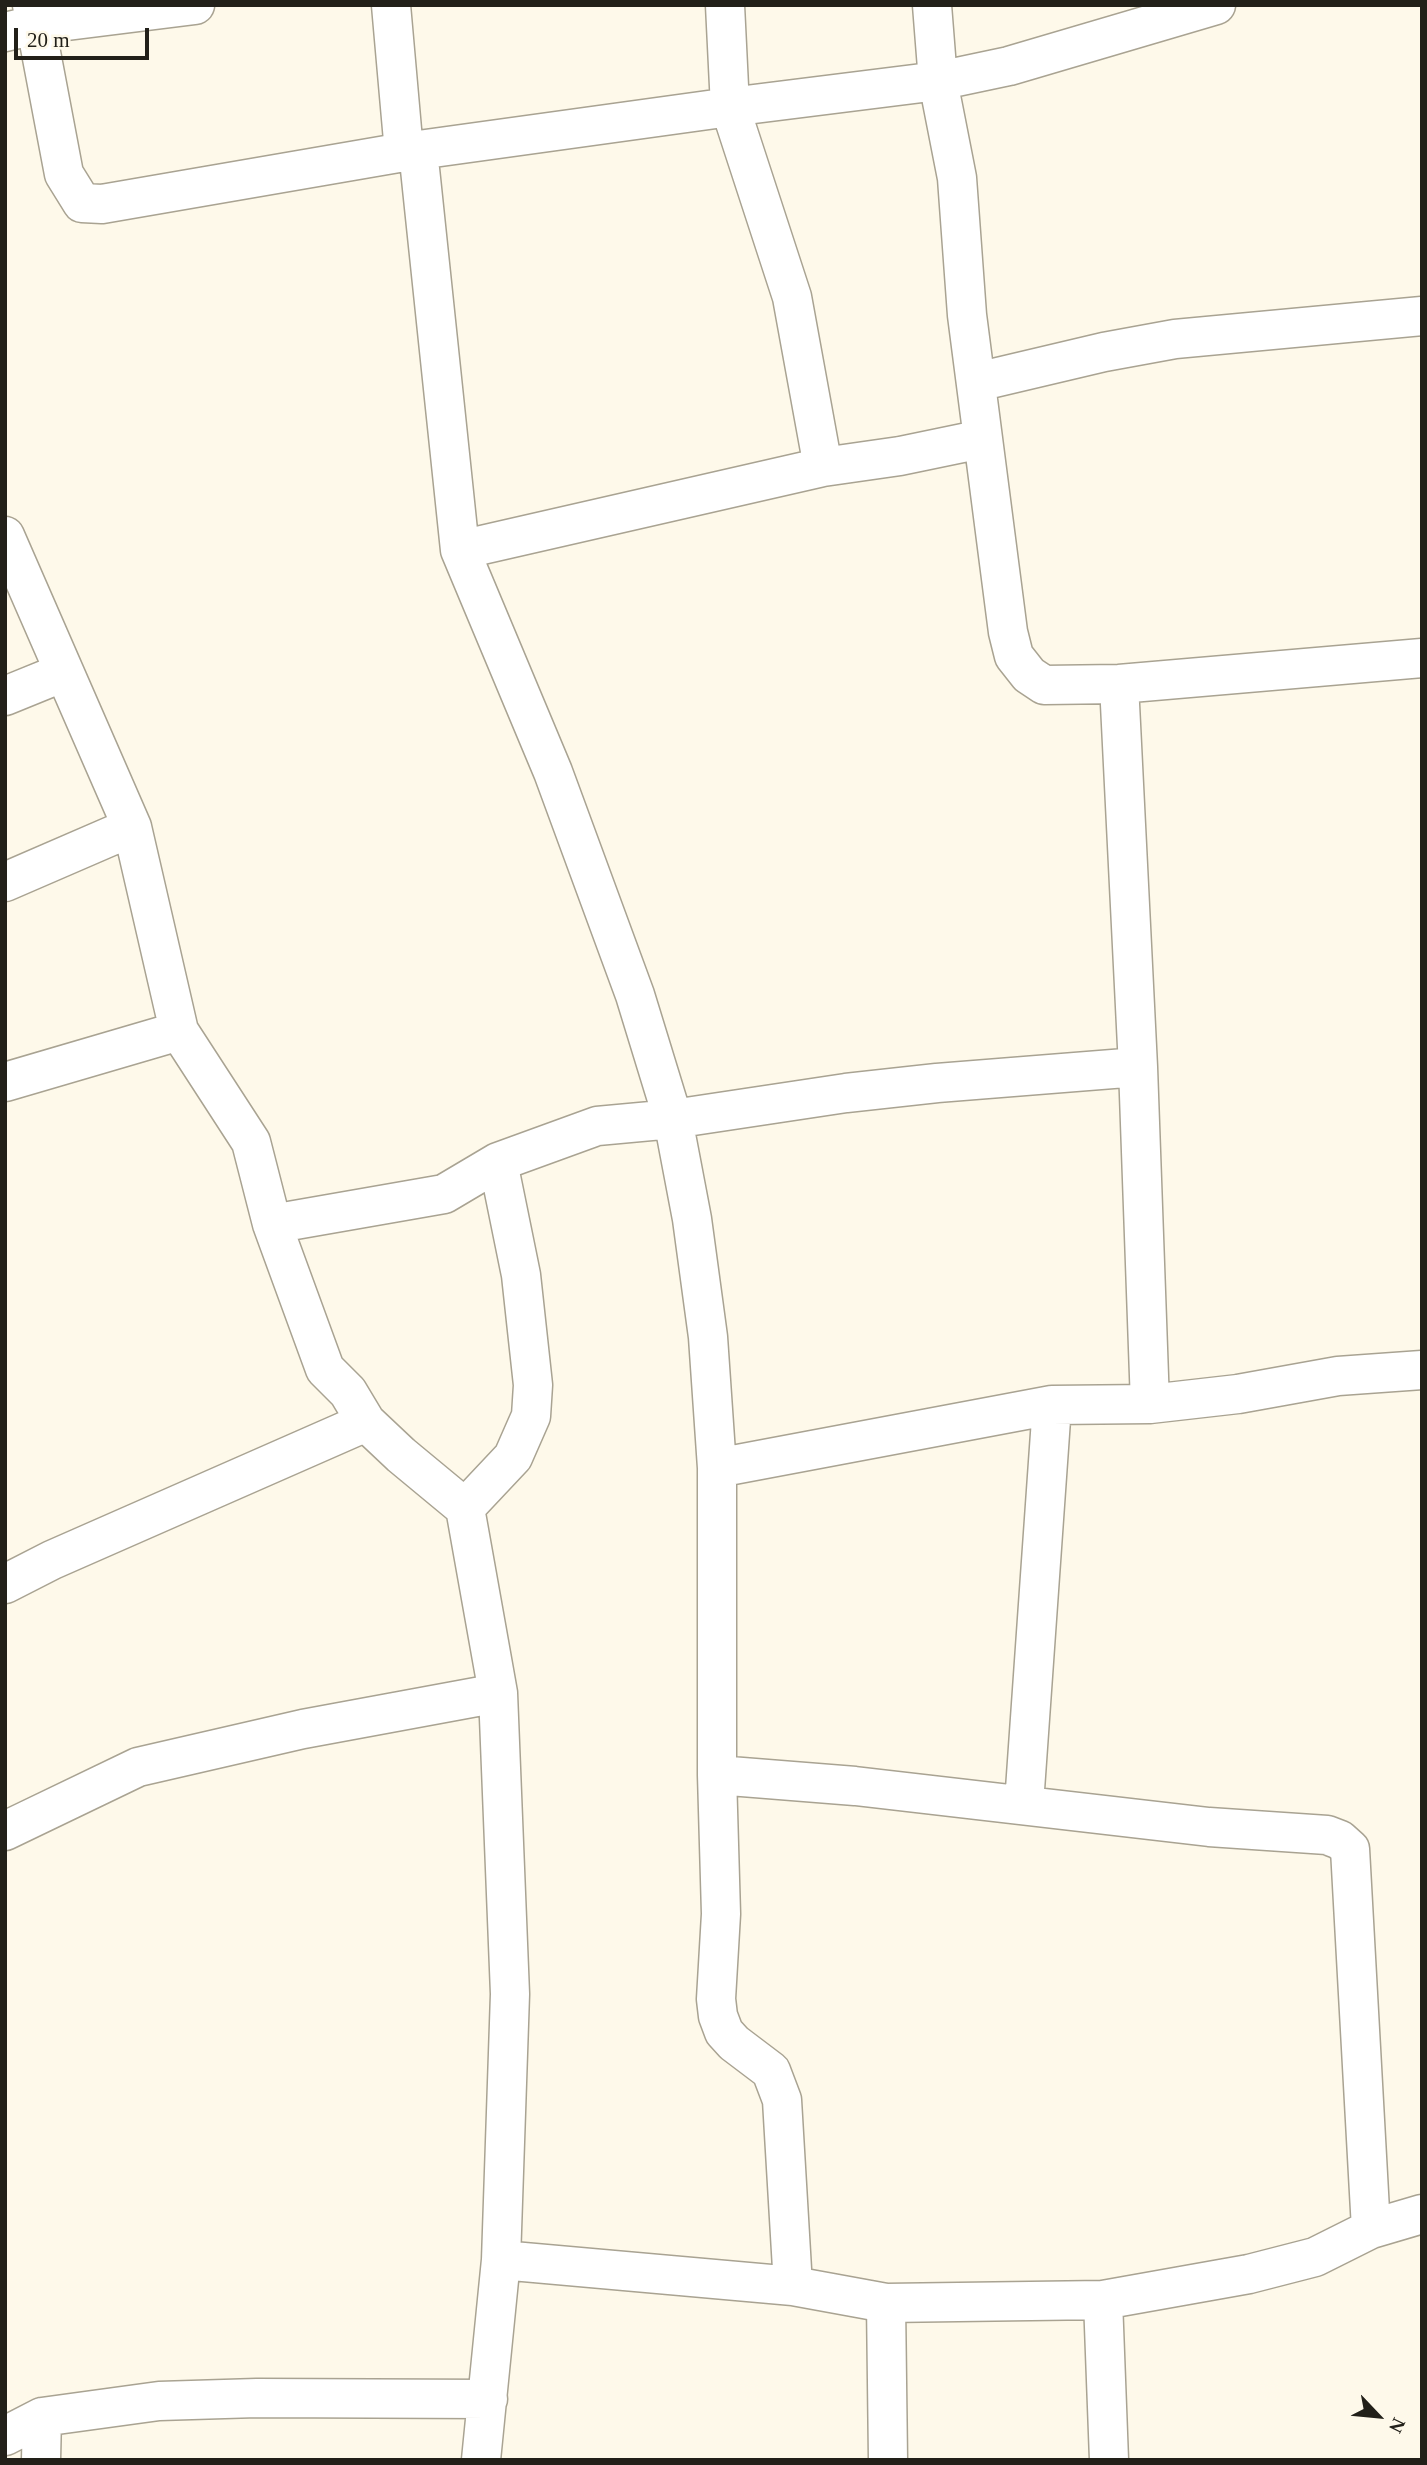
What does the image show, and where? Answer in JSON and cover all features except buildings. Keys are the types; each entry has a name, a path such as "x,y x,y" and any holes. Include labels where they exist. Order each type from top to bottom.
{"street":[{"path":"195,5 24,21 64,174 82,203 102,204 411,151 938,80 1009,66 1216,5"},
{"path":"391,5 460,550 553,772 635,995 673,1119 692,1219 708,1336 717,1468 717,1775 721,1914 716,1999 724,2032 771,2071 778,2086 782,2101 793,2286"},
{"path":"725,5 730,107 792,297 823,467"},
{"path":"932,5 938,80 957,178 967,315 982,439 1008,632 1014,656 1029,675 1044,685 1119,684 1422,658"},
{"path":"977,382 1104,352 1175,339 1422,316"},
{"path":"460,550 823,467 900,456 982,439"},
{"path":"5,536 132,827 179,1031 251,1142 272,1224 325,1369 348,1392 366,1422 465,1508 498,1693 510,1994 501,2260 481,2460"},
{"path":"5,695 64,672"},
{"path":"1119,684 1138,1067 1150,1404"},
{"path":"5,882 132,827"},
{"path":"5,1082 179,1031"},
{"path":"272,1224 444,1194 498,1162 597,1126 673,1119 846,1093 937,1083 1138,1067"},
{"path":"465,1508 513,1457 531,1416 533,1385 521,1276 498,1162"},
{"path":"717,1468 1052,1405 1150,1404 1238,1394 1339,1376 1422,1370"},
{"path":"1024,1804 1052,1405"},
{"path":"5,1584 51,1560 366,1422"},
{"path":"5,1831 138,1767 303,1729 498,1693"},
{"path":"717,1775 855,1786 1209,1827 1327,1835 1340,1840 1350,1849 1371,2229"},
{"path":"501,2260 793,2286 886,2303 1103,2300 1249,2274 1315,2258 1371,2229 1422,2214"},
{"path":"1103,2300 1109,2460"},
{"path":"886,2303 888,2460"},
{"path":"5,2436 42,2417 159,2401 257,2398 488,2399"},
{"path":"41,2460 42,2417"}]}
